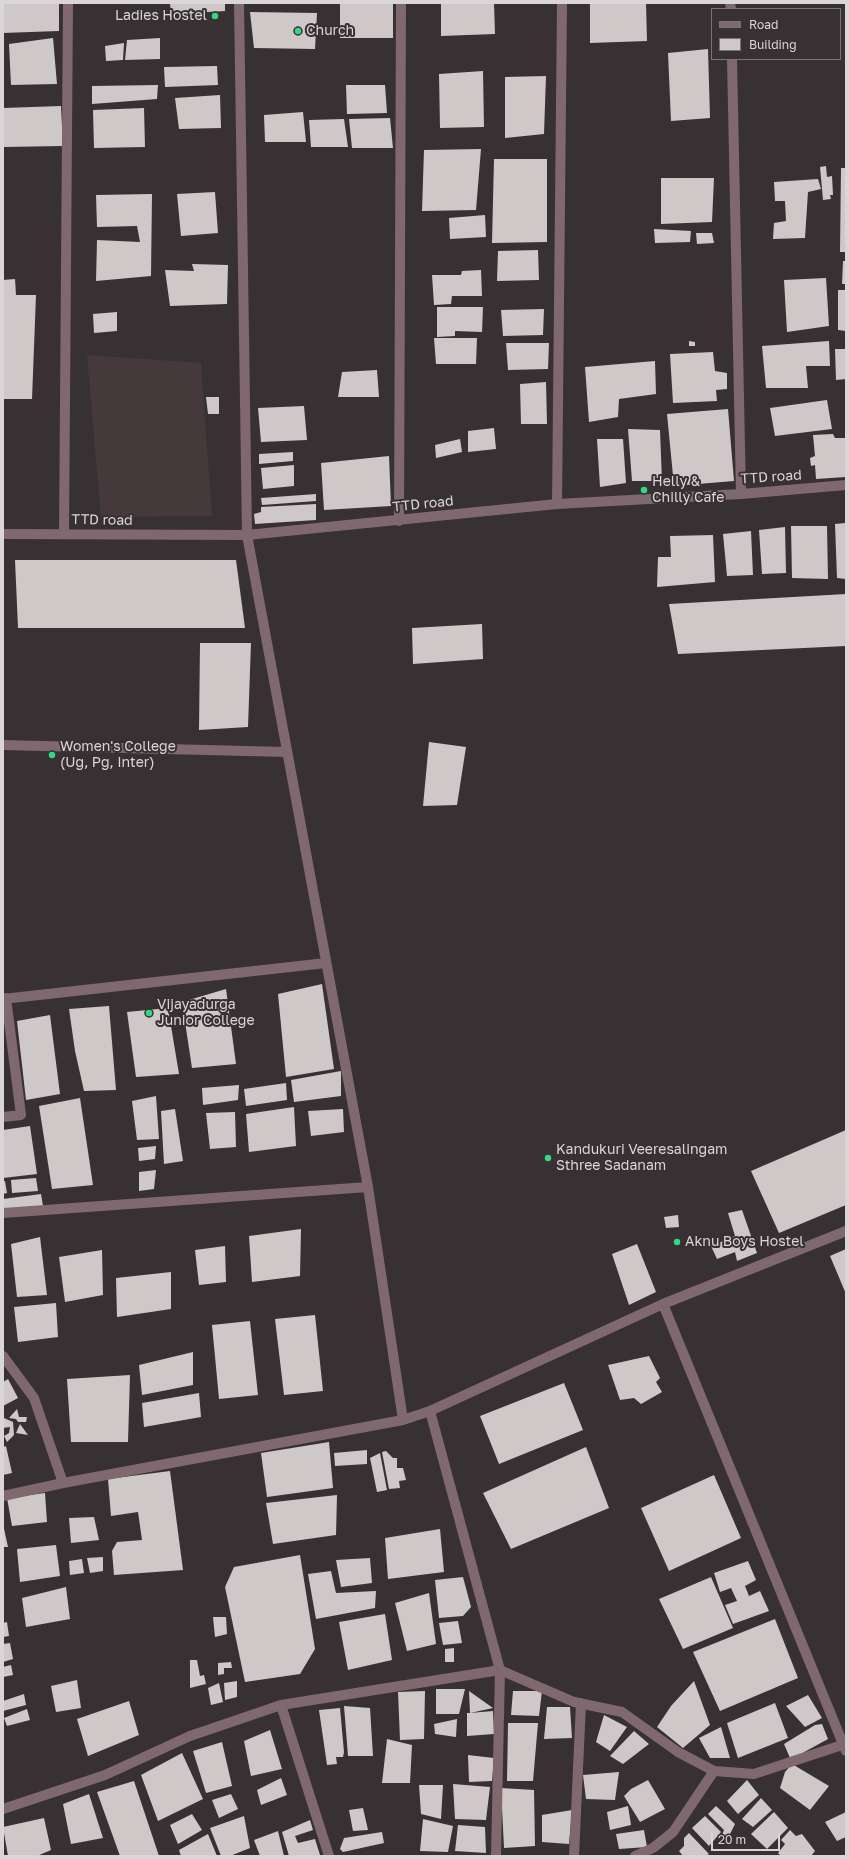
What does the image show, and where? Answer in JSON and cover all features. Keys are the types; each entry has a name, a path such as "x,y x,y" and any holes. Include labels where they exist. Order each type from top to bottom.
{"street":[{"path":"64,533 68,3"},
{"path":"239,3 247,536 368,1187 403,1420"},
{"path":"399,521 401,3"},
{"path":"557,504 562,3"},
{"path":"732,60 741,494"},
{"name":"TTD road","path":"3,534 64,533 247,536 557,504 741,494 846,485"},
{"path":"3,745 287,752"},
{"path":"3,1117 21,1115 4,998 326,963"},
{"path":"3,1213 368,1187"},
{"path":"3,1496 64,1483 403,1420 430,1411 663,1304 846,1232"},
{"path":"3,1809 105,1775 190,1736 281,1705 500,1670 574,1702 622,1712 678,1752 714,1771 754,1774 844,1748 663,1304"},
{"path":"3,1356 34,1398 64,1483"},
{"path":"430,1411 500,1670 496,1856"},
{"path":"574,1856 581,1703"},
{"path":"281,1705 329,1856"},
{"path":"635,1856 653,1848 673,1832 714,1771"}],"shaded area":[{"path":"87,355 201,363 212,516 101,517"}],"building":[{"path":"3,3 59,3 59,31 3,33"},
{"path":"170,3 225,3 225,11 171,14"},
{"path":"340,3 393,3 393,38 340,38"},
{"path":"441,3 494,3 495,34 441,36"},
{"path":"590,3 646,3 647,41 590,43"},
{"path":"250,12 317,13 315,49 254,48"},
{"path":"53,38 57,84 11,85 9,44"},
{"path":"160,38 160,59 125,60 127,40"},
{"path":"124,43 123,60 106,61 105,46"},
{"path":"708,49 710,118 671,121 668,53"},
{"path":"217,66 218,85 165,87 164,67"},
{"path":"483,71 484,127 440,128 439,74"},
{"path":"546,76 544,134 505,138 505,77"},
{"path":"158,85 157,99 92,104 92,86"},
{"path":"346,85 385,85 387,113 347,114"},
{"path":"220,95 221,128 179,129 175,98"},
{"path":"61,106 63,146 3,147 3,108"},
{"path":"144,108 145,147 94,148 93,110"},
{"path":"303,112 306,142 265,142 264,115"},
{"path":"390,118 393,148 352,148 349,119"},
{"path":"344,119 348,147 311,147 309,120"},
{"path":"481,149 476,210 422,211 424,150"},
{"path":"494,159 547,159 547,242 492,243"},
{"path":"826,166 827,177 832,176 833,195 830,195 831,199 823,200 820,167"},
{"path":"841,168 846,168 846,252 840,252"},
{"path":"661,178 714,178 712,222 661,224"},
{"path":"818,179 821,189 808,192 805,238 773,239 774,223 786,221 785,201 775,201 774,182"},
{"path":"215,192 218,233 181,236 177,194"},
{"path":"152,194 151,276 96,281 97,240 140,242 137,226 97,227 96,195"},
{"path":"485,215 486,237 450,239 449,218"},
{"path":"654,229 691,231 690,242 655,243"},
{"path":"696,233 712,233 714,243 697,244"},
{"path":"538,250 539,280 497,281 498,251"},
{"path":"843,261 846,261 846,284 842,284"},
{"path":"192,264 228,265 227,304 170,306 165,270 194,271"},
{"path":"481,270 482,296 452,296 451,304 434,305 432,275 461,275 462,271"},
{"path":"826,278 829,326 787,332 784,280"},
{"path":"15,279 16,295 36,295 32,399 3,399 3,280"},
{"path":"838,290 846,290 846,331 838,330"},
{"path":"437,307 483,307 482,332 455,331 455,336 437,337"},
{"path":"544,309 543,335 503,336 501,310"},
{"path":"117,312 117,331 94,333 93,314"},
{"path":"434,338 477,338 476,364 436,364"},
{"path":"689,341 695,342 695,346 689,346"},
{"path":"829,341 830,366 806,366 808,388 766,388 762,346"},
{"path":"506,343 549,343 548,369 508,370"},
{"path":"835,349 846,349 846,379 836,380"},
{"path":"713,352 715,371 727,373 727,389 716,390 717,401 673,403 670,354"},
{"path":"655,361 656,394 619,399 618,417 589,422 585,367"},
{"path":"377,370 379,397 338,397 342,372"},
{"path":"546,382 547,424 521,424 520,384"},
{"path":"206,397 219,397 219,414 208,414"},
{"path":"827,400 832,429 775,436 770,408"},
{"path":"304,406 307,440 261,442 258,408"},
{"path":"728,409 734,481 674,486 667,414"},
{"path":"494,428 496,449 468,452 468,431"},
{"path":"628,429 660,430 662,481 632,481"},
{"path":"833,434 835,438 846,438 846,477 816,479 815,465 811,466 810,458 815,456 813,435"},
{"path":"460,439 462,452 436,458 435,445"},
{"path":"597,439 623,439 626,483 600,487"},
{"path":"293,452 293,461 259,464 259,454"},
{"path":"389,456 391,506 324,510 321,463"},
{"path":"294,465 294,486 263,489 261,468"},
{"path":"316,494 316,501 262,505 261,498"},
{"path":"316,504 316,520 255,524 254,514 261,512 261,507"},
{"path":"846,523 846,579 837,578 835,524"},
{"path":"791,526 827,526 828,579 792,578"},
{"path":"785,527 786,573 762,574 759,530"},
{"path":"751,531 753,575 727,576 723,534"},
{"path":"713,535 715,582 657,587 658,557 671,557 670,536"},
{"path":"15,560 236,560 245,628 18,628"},
{"path":"846,594 846,646 678,654 669,604"},
{"path":"482,624 483,659 413,664 412,628"},
{"path":"200,643 251,643 248,727 199,730"},
{"path":"429,742 466,747 457,805 423,806"},
{"path":"322,984 334,1069 286,1077 278,994"},
{"path":"226,989 236,1064 192,1068 182,1002"},
{"path":"109,1006 116,1090 84,1091 75,1051 69,1009"},
{"path":"168,1008 179,1074 136,1077 127,1012"},
{"path":"50,1015 60,1094 26,1100 17,1021"},
{"path":"341,1071 341,1096 294,1102 291,1080"},
{"path":"286,1083 287,1100 246,1106 244,1089"},
{"path":"239,1085 238,1100 203,1105 202,1088"},
{"path":"156,1096 159,1139 137,1140 132,1101"},
{"path":"80,1098 93,1185 52,1189 39,1106"},
{"path":"294,1107 296,1146 249,1152 246,1114"},
{"path":"175,1109 183,1161 164,1164 161,1111"},
{"path":"343,1109 344,1132 311,1136 308,1111"},
{"path":"235,1112 236,1147 210,1149 206,1113"},
{"path":"30,1126 37,1174 3,1178 3,1130"},
{"path":"846,1130 846,1205 779,1233 751,1171"},
{"path":"156,1146 155,1159 139,1161 138,1148"},
{"path":"156,1170 154,1189 139,1191 139,1172"},
{"path":"36,1178 38,1191 12,1193 11,1180"},
{"path":"3,1181 5,1181 7,1193 3,1194"},
{"path":"41,1194 43,1206 3,1210 3,1199"},
{"path":"742,1210 757,1253 737,1261 735,1252 717,1259 711,1246 735,1236 728,1213"},
{"path":"678,1215 679,1227 666,1228 664,1217"},
{"path":"301,1229 300,1276 252,1282 249,1236"},
{"path":"40,1237 47,1295 17,1297 11,1244"},
{"path":"637,1244 656,1292 629,1305 612,1254"},
{"path":"225,1246 226,1282 199,1285 195,1250"},
{"path":"846,1249 846,1294 830,1256"},
{"path":"102,1250 103,1295 65,1302 59,1257"},
{"path":"171,1272 171,1309 117,1317 116,1278"},
{"path":"56,1303 58,1337 18,1342 14,1307"},
{"path":"315,1315 323,1391 284,1395 275,1319"},
{"path":"250,1321 258,1395 219,1399 212,1325"},
{"path":"193,1352 193,1385 142,1395 139,1365"},
{"path":"649,1356 660,1378 656,1382 662,1392 641,1404 634,1398 620,1400 608,1365"},
{"path":"130,1375 128,1442 71,1442 67,1379"},
{"path":"8,1379 18,1398 3,1406 3,1382"},
{"path":"564,1383 583,1430 499,1464 480,1416"},
{"path":"199,1393 201,1417 144,1427 142,1403"},
{"path":"17,1409 19,1417 27,1417 26,1422 18,1422 16,1419 9,1418"},
{"path":"4,1418 13,1422 14,1435 7,1442 4,1436 9,1433 10,1427 3,1428"},
{"path":"20,1424 28,1435 16,1433"},
{"path":"329,1442 333,1488 267,1497 261,1453"},
{"path":"6,1446 12,1473 3,1475 3,1447"},
{"path":"586,1447 609,1508 511,1549 483,1493"},
{"path":"367,1450 367,1464 335,1466 334,1453"},
{"path":"386,1451 393,1458 397,1458 397,1468 403,1468 406,1480 399,1481 400,1488 389,1489 382,1452"},
{"path":"380,1453 387,1490 377,1492 370,1458"},
{"path":"170,1471 183,1570 114,1575 112,1551 117,1542 142,1540 138,1512 111,1516 108,1479"},
{"path":"714,1475 741,1538 669,1571 641,1508"},
{"path":"45,1493 47,1522 12,1526 7,1498"},
{"path":"337,1495 336,1535 273,1544 266,1503"},
{"path":"94,1517 99,1540 71,1543 69,1518"},
{"path":"3,1524 8,1547 3,1547"},
{"path":"440,1529 444,1572 388,1579 385,1538"},
{"path":"56,1545 60,1576 20,1582 17,1549"},
{"path":"300,1555 315,1649 300,1674 245,1682 225,1587 234,1567"},
{"path":"103,1557 103,1571 90,1573 87,1558"},
{"path":"370,1558 372,1583 341,1587 336,1560"},
{"path":"82,1559 84,1573 70,1575 69,1561"},
{"path":"748,1561 756,1580 745,1586 749,1596 760,1591 769,1611 733,1624 725,1605 737,1601 731,1588 720,1592 714,1573"},
{"path":"331,1571 336,1593 376,1591 375,1608 316,1619 308,1574"},
{"path":"463,1577 471,1607 463,1616 439,1618 435,1580"},
{"path":"711,1577 733,1628 683,1649 659,1599"},
{"path":"66,1587 70,1619 26,1627 22,1598"},
{"path":"429,1593 436,1644 407,1651 395,1603"},
{"path":"385,1614 392,1660 348,1670 339,1622"},
{"path":"213,1617 226,1617 227,1634 215,1637"},
{"path":"775,1619 798,1678 720,1711 693,1652"},
{"path":"458,1621 462,1643 443,1645 439,1623"},
{"path":"7,1622 9,1636 3,1637 3,1623"},
{"path":"10,1643 13,1659 3,1662 3,1644"},
{"path":"454,1648 454,1662 445,1662 445,1649"},
{"path":"190,1660 197,1660 200,1676 204,1675 206,1684 190,1688"},
{"path":"231,1662 232,1668 224,1668 224,1674 218,1675 218,1663"},
{"path":"11,1665 13,1675 3,1677 3,1667"},
{"path":"77,1680 81,1708 56,1712 51,1686"},
{"path":"237,1681 237,1697 225,1700 224,1683"},
{"path":"694,1681 710,1725 683,1748 657,1727 671,1706"},
{"path":"219,1683 223,1702 211,1705 208,1688"},
{"path":"436,1689 465,1689 459,1714 436,1714"},
{"path":"425,1691 424,1739 400,1740 398,1692"},
{"path":"469,1691 493,1708 470,1713"},
{"path":"513,1691 542,1691 539,1716 511,1715"},
{"path":"24,1694 26,1705 3,1711 3,1701"},
{"path":"808,1695 822,1718 805,1727 786,1706"},
{"path":"129,1701 139,1735 88,1756 77,1719"},
{"path":"775,1703 788,1738 738,1758 727,1723"},
{"path":"344,1706 370,1708 373,1756 348,1756"},
{"path":"547,1707 570,1707 572,1738 544,1739"},
{"path":"340,1708 344,1752 343,1757 336,1757 337,1764 327,1765 319,1710"},
{"path":"27,1709 30,1720 7,1726 4,1718"},
{"path":"493,1711 494,1734 467,1736 467,1713"},
{"path":"604,1715 627,1727 610,1751 596,1742"},
{"path":"457,1719 456,1737 435,1734 434,1724"},
{"path":"508,1723 538,1723 533,1781 507,1781"},
{"path":"822,1724 828,1739 797,1756 790,1758 784,1744 815,1725"},
{"path":"721,1727 730,1758 710,1758 699,1738"},
{"path":"270,1730 282,1769 251,1776 244,1741"},
{"path":"634,1731 649,1744 623,1764 610,1756"},
{"path":"387,1739 412,1745 410,1783 382,1783"},
{"path":"222,1742 232,1786 206,1793 193,1751"},
{"path":"182,1753 203,1799 158,1821 141,1775"},
{"path":"468,1755 494,1758 492,1781 469,1782"},
{"path":"792,1764 829,1786 810,1810 780,1788 785,1772"},
{"path":"619,1772 615,1800 586,1799 583,1775"},
{"path":"281,1778 287,1795 261,1805 257,1790"},
{"path":"648,1780 665,1809 640,1822 624,1796 631,1789"},
{"path":"747,1780 759,1795 738,1814 727,1801"},
{"path":"134,1781 159,1856 120,1856 97,1792"},
{"path":"453,1784 490,1787 486,1820 455,1819"},
{"path":"419,1785 443,1785 441,1819 421,1814"},
{"path":"501,1788 534,1790 535,1846 504,1848"},
{"path":"89,1794 103,1838 71,1844 63,1804"},
{"path":"231,1794 238,1809 219,1818 212,1800"},
{"path":"761,1798 772,1810 753,1827 742,1819"},
{"path":"628,1806 631,1825 610,1830 607,1812"},
{"path":"716,1806 735,1824 728,1838 722,1835 724,1830 708,1814"},
{"path":"363,1808 368,1830 353,1831 349,1810"},
{"path":"572,1810 569,1844 542,1842 542,1815"},
{"path":"774,1812 788,1828 767,1849 751,1834"},
{"path":"846,1812 846,1837 837,1841 825,1822"},
{"path":"192,1814 202,1830 178,1844 170,1825"},
{"path":"244,1816 250,1848 230,1856 221,1856 210,1828"},
{"path":"705,1816 721,1832 709,1846 692,1828"},
{"path":"44,1818 51,1850 37,1856 8,1856 3,1827"},
{"path":"423,1819 453,1826 448,1852 420,1851"},
{"path":"310,1820 313,1830 295,1836 298,1843 315,1839 320,1855 289,1856 282,1832"},
{"path":"458,1825 485,1827 486,1853 455,1851"},
{"path":"644,1830 647,1847 619,1849 616,1834"},
{"path":"790,1830 796,1836 802,1834 815,1851 811,1856 781,1856 778,1853 785,1844 781,1840"},
{"path":"278,1831 284,1856 260,1856 254,1840"},
{"path":"382,1832 384,1843 343,1852 340,1849 344,1838"},
{"path":"689,1833 709,1854 706,1856 683,1856 679,1851 684,1846 684,1838"},
{"path":"208,1834 217,1856 181,1856 179,1850"}],"place":[{"name":"Ladies Hostel","path":"215,16"},
{"name":"Church","path":"298,31"},
{"name":"Helly & Chilly Cafe","path":"644,490"},
{"name":"Women's College (Ug, Pg, Inter)","path":"52,755"},
{"name":"Vijayadurga Junior College","path":"149,1013"},
{"name":"Kandukuri Veeresalingam Sthree Sadanam","path":"548,1158"},
{"name":"Aknu Boys Hostel","path":"677,1242"}]}
